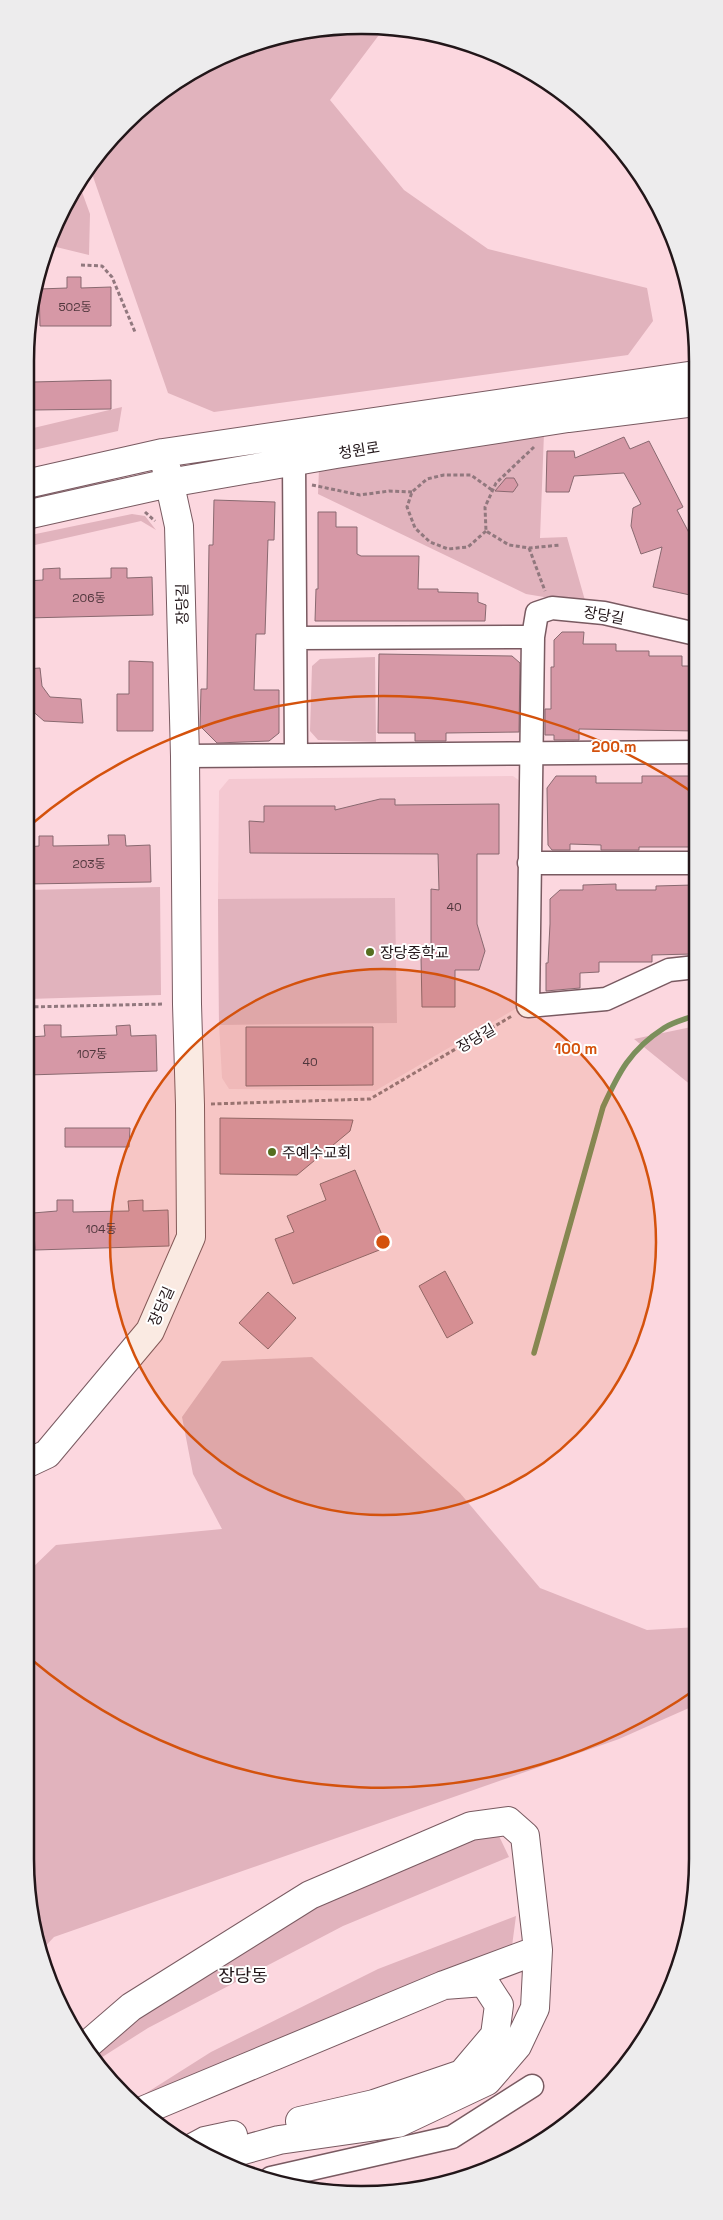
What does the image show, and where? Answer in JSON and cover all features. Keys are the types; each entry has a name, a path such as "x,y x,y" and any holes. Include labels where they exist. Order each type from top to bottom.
{"street":[{"name":"청원로","path":"34,482 164,453 689,376"},
{"name":"청원로","path":"34,513 169,483 295,471 568,418 689,403"},
{"name":"장당길","path":"34,1460 47,1454 150,1331 191,1237 180,526 169,483 164,453"},
{"path":"295,471 296,754"},
{"name":"장당길","path":"552,608 604,613 689,632"},
{"path":"552,608 537,613 533,637 528,1006 606,999 669,970 689,968"},
{"path":"296,638 533,637"},
{"path":"185,756 689,752"},
{"path":"529,863 689,863"},
{"path":"90,2042 131,2007 310,1896 471,1826 508,1821 525,1836 538,1950 535,2008 517,2046 487,2081 398,2123 280,2140 224,2155"},
{"path":"149,2108 444,1984 538,1950"},
{"path":"201,2143 374,2104 462,2074 495,2035 499,2005 484,1982 444,1984"},
{"path":"280,2176 452,2136 532,2086"}],"path":[{"path":"81,265 102,266 112,276 135,332"},
{"path":"486,531 485,507 496,483 534,447"},
{"path":"295,471 360,496 389,491 412,492"},
{"path":"486,531 468,547 448,549 430,542 415,528 407,507 412,492 427,479 470,475 492,490"},
{"path":"142,509 156,522"},
{"path":"486,531 509,545 530,548 560,545"},
{"path":"530,548 552,608"},
{"path":"34,1006 166,1004"},
{"name":"장당길","path":"190,1105 370,1099 493,1029 528,1006"}],"shaded area":[{"path":"340,34 380,34 330,100 404,190 488,249 647,288 653,321 628,355 214,412 168,393 92,174 115,145 145,115 179,89 236,59 256,51 298,40"},
{"path":"82,191 90,214 89,255 55,247"},
{"path":"122,407 118,431 34,450 34,428"},
{"path":"544,433 540,538 567,537 586,604 526,594 318,494 319,469"},
{"path":"132,514 145,516 156,530 141,521 34,545 34,534"},
{"path":"375,657 376,742 318,740 310,731 312,666 320,659"},
{"name":"장당중학교","path":"513,776 524,784 522,1005 375,1091 229,1089 222,1078 219,1025 218,899 219,791 229,779"},
{"path":"160,887 161,995 34,999 34,890"},
{"path":"395,898 397,1023 219,1025 218,899"},
{"path":"689,1027 689,1084 634,1039"},
{"path":"312,1357 460,1493 540,1588 647,1630 689,1628 689,1708 619,1739 54,1937 46,1946 40,1922 34,1880 34,1566 56,1545 222,1529 193,1474 182,1417 222,1361"},
{"path":"479,1832 499,1836 509,1857 343,1926 148,2028 101,2058 97,2053 135,2016 320,1899"},
{"path":"516,1916 512,1946 143,2103 138,2098 211,2052 378,1969"}],"building":[{"path":"67,277 81,277 81,288 111,287 111,326 40,326 39,302 42,289 67,288"},
{"path":"111,380 111,409 34,410 34,382"},
{"path":"624,437 630,449 649,441 683,507 677,510 689,533 689,595 653,587 662,547 641,554 631,526 633,508 641,504 624,473 574,476 569,492 546,492 547,451 574,451 575,458"},
{"path":"506,478 514,478 518,485 513,492 495,491"},
{"path":"214,500 275,502 274,540 268,540 265,634 256,634 254,690 279,690 279,733 269,741 217,743 200,726 201,689 207,689 209,545 213,545"},
{"path":"318,512 336,512 336,527 357,527 357,554 361,556 419,556 418,589 438,589 438,592 478,593 478,602 486,605 485,621 315,621 316,589 318,589"},
{"path":"60,568 60,579 111,578 111,568 127,568 127,578 152,577 153,615 34,618 34,581 43,580 43,569"},
{"path":"562,632 584,632 583,644 616,644 616,651 649,651 649,656 682,656 682,666 689,666 689,731 579,729 579,740 554,740 554,735 545,735 545,709 551,709 551,667 554,667 554,640"},
{"path":"379,654 512,656 520,663 519,732 446,733 446,741 415,741 415,733 378,733"},
{"path":"129,661 153,662 153,731 117,731 117,694 129,694"},
{"path":"34,668 40,668 42,686 50,697 81,699 83,723 44,721 34,712"},
{"path":"556,776 596,776 596,783 642,783 642,776 689,776 689,847 639,847 639,850 601,850 601,845 570,844 570,850 552,850 548,845 547,788"},
{"path":"380,799 395,799 395,805 499,804 499,854 477,854 477,924 485,951 479,970 455,970 455,1007 422,1007 421,957 431,957 431,889 439,890 438,854 250,853 249,821 264,822 264,806 335,806 335,810"},
{"path":"108,835 125,835 126,846 150,845 151,882 34,884 34,846 39,846 39,836 53,836 53,846 109,845"},
{"path":"616,884 616,890 656,890 656,886 689,885 689,954 652,955 652,962 599,962 599,972 580,973 580,988 546,991 550,899 560,890 583,890 583,885"},
{"path":"44,1025 61,1025 61,1037 117,1035 116,1026 130,1025 131,1036 156,1035 157,1071 34,1075 34,1037 45,1036"},
{"path":"246,1027 373,1027 373,1085 246,1086"},
{"name":"주예수교회","path":"220,1118 353,1120 350,1131 297,1175 220,1174"},
{"path":"65,1128 130,1128 129,1147 65,1147"},
{"path":"355,1170 387,1247 293,1284 275,1239 294,1232 287,1216 326,1200 320,1184"},
{"path":"57,1200 73,1200 73,1212 129,1211 128,1201 143,1200 143,1211 168,1210 169,1246 35,1250 34,1213 57,1211"},
{"path":"445,1271 473,1323 447,1338 419,1286"},
{"path":"268,1292 296,1318 268,1349 239,1323"}],"waterway":[{"path":"534,1353 603,1107 609,1094 620,1072 642,1045 668,1026 689,1017"}],"place":[{"name":"장당중학교","path":"370,952"},
{"name":"주예수교회","path":"272,1152"}],"district":[{"name":"장당동","path":"243,1975"}]}
